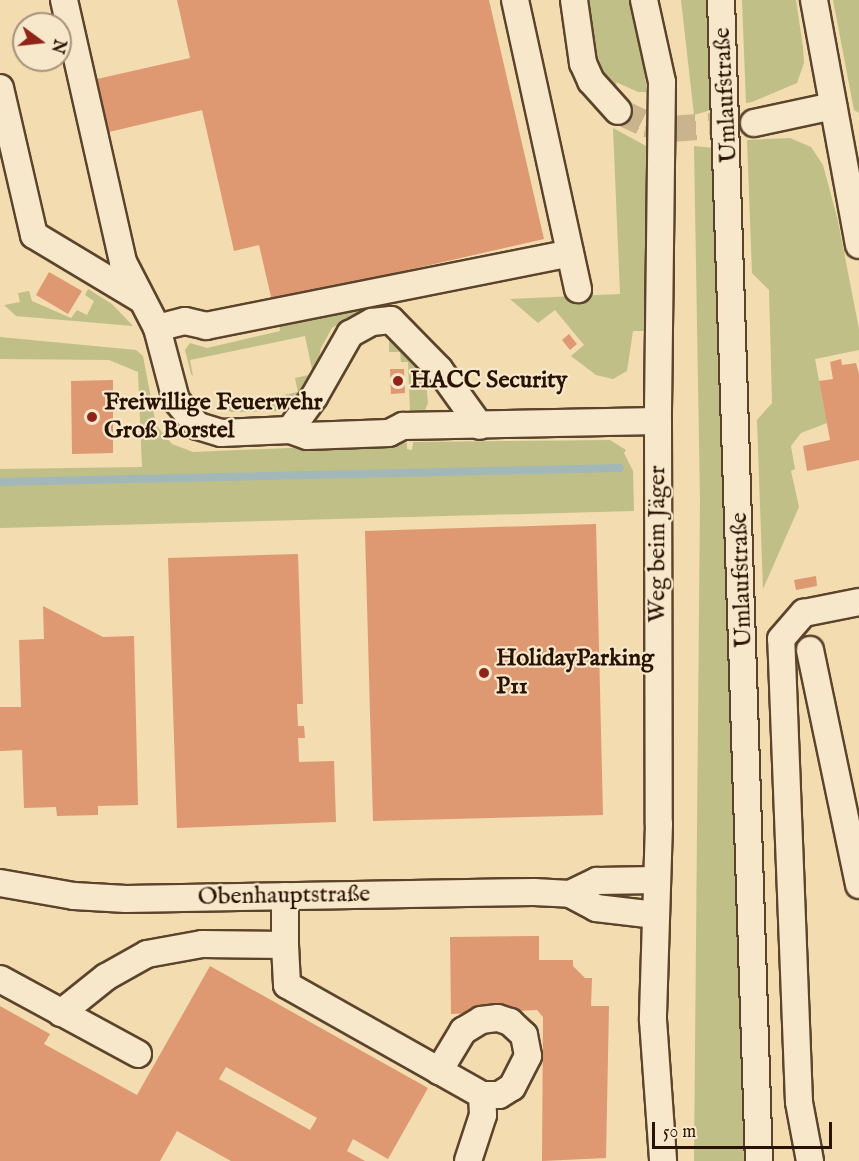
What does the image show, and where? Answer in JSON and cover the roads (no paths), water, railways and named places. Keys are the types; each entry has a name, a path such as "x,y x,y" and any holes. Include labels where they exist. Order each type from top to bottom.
{"street":[{"path":"64,0 123,262 157,327 176,400 198,426 221,433 290,430 318,420 388,418 403,426 658,421"},
{"path":"515,0 578,289"},
{"path":"574,0 583,63 591,81 618,111"},
{"name":"Weg beim Jäger","path":"644,0 663,82 658,421 657,880 653,1020 663,1161"},
{"name":"Umlaufstraße","path":"721,0 759,1161"},
{"path":"814,0 833,106 851,159 859,245"},
{"path":"0,88 34,235 142,300"},
{"path":"754,123 833,106"},
{"path":"157,327 185,321 206,326 570,253"},
{"path":"290,430 314,397 350,334 372,322 391,320 439,369 480,426"},
{"path":"810,1161 799,1102 781,639 804,613 859,602"},
{"path":"810,650 859,885"},
{"name":"Obenhauptstraße","path":"0,883 75,896 126,899 570,894 597,881 657,880"},
{"name":"Obenhauptstraße","path":"570,894 596,908 656,915"},
{"path":"285,896 287,985 439,1071 482,1095 499,1095 512,1087 526,1063 527,1041 510,1022 498,1018 481,1020 463,1031 439,1071"},
{"path":"61,1013 106,977 147,954 201,944 285,945"},
{"path":"0,979 138,1054"},
{"path":"468,1161 483,1115 482,1095"}],"waterway":[{"path":"0,482 620,468"}],"tunnel":[{"path":"618,111 646,124 670,129 754,123"}],"place":[{"name":"HACC Security","path":"398,381"},
{"name":"Freiwillige Feuerwehr Groß Borstel","path":"92,417"},
{"name":"HolidayParking P11","path":"484,673"}]}
